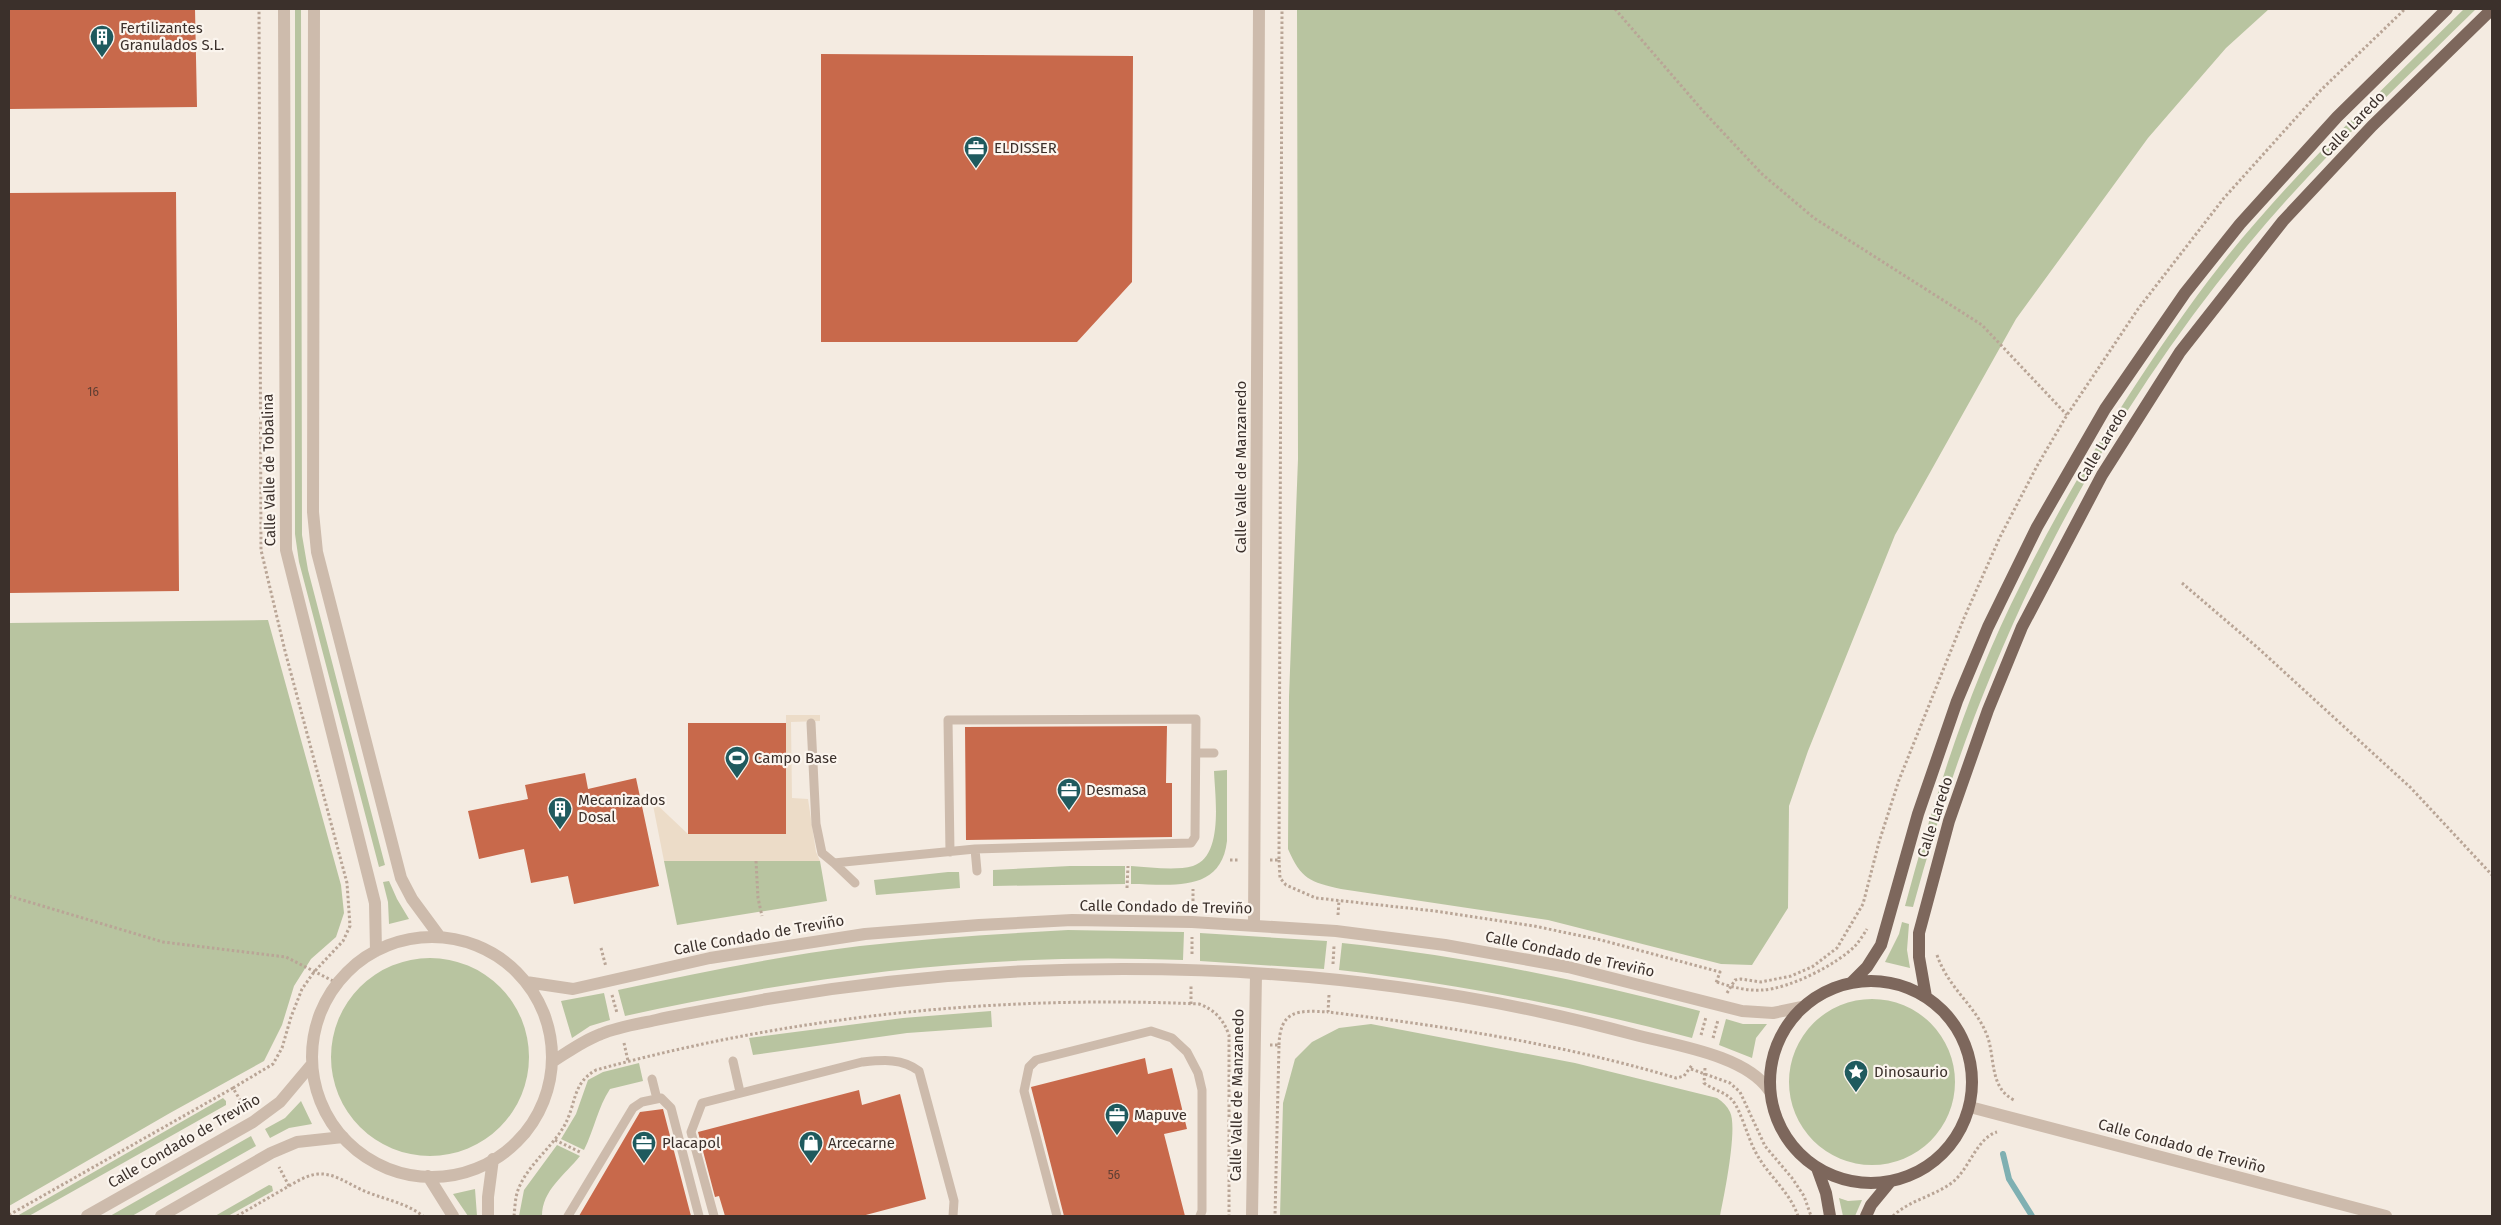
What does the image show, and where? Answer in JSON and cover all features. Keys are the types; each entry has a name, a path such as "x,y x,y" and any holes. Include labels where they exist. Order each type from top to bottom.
{"main road":[{"name":"Calle Laredo","path":"1852,982 1867,967 1881,945 1918,814 1958,701 1988,627 2037,526 2105,409 2185,293 2240,224 2337,116 2447,9"},
{"name":"Calle Laredo","path":"1926,997 1920,957 1919,933 1949,821 1988,710 2022,627 2102,475 2180,352 2283,221 2372,126 2492,9"},
{"path":"1871,980 1890,982 1909,988 1926,997 1942,1010 1956,1026 1966,1044 1972,1072 1970,1107 1962,1128 1949,1148 1932,1163 1912,1175 1890,1182 1852,1182 1834,1177 1817,1168 1798,1154 1784,1135 1774,1113 1769,1090 1770,1067 1776,1044 1787,1024 1802,1007 1825,991 1852,982 1871,980"},
{"path":"1817,1168 1826,1193 1830,1216"},
{"path":"1866,1216 1890,1182"}],"street":[{"name":"Calle Valle de Tobalina","path":"284,9 286,550 376,903 376,950"},
{"path":"314,9 313,512 317,552 400,878 412,899 440,937"},
{"name":"Calle Valle de Manzanedo","path":"1254,925 1259,9"},
{"name":"Calle Condado de Treviño","path":"526,982 572,989 758,949 865,934 1055,921 1192,922 1336,931 1445,945 1529,959 1607,976 1710,1003 1755,1012 1773,1013 1802,1007"},
{"path":"440,937 472,944 502,959 526,982 544,1015 550,1033 552,1062 546,1095 530,1125 507,1150 494,1159 473,1169 458,1173 428,1176 409,1174 373,1161 343,1138 327,1116 317,1090 312,1064 317,1021 337,983 362,959 376,950 407,940 440,937"},
{"path":"552,1062 593,1037 620,1028 715,1008 873,984 1073,970 1191,971 1256,974 1430,992 1534,1010 1696,1051 1730,1062 1746,1069 1765,1083 1769,1090"},
{"name":"Calle Valle de Manzanedo","path":"1252,1216 1256,974"},
{"name":"Calle Condado de Treviño","path":"87,1216 253,1122 280,1102 312,1064"},
{"name":"Calle Condado de Treviño","path":"1970,1107 2386,1216"},
{"path":"161,1216 271,1154 297,1142 343,1138"},
{"path":"488,1216 488,1196 494,1159"},
{"path":"428,1176 453,1216"}],"lane":[{"path":"834,863 950,852 975,849 1191,843 1195,837 1196,718 948,720 950,852"},
{"path":"811,723 816,824 822,853 855,882"},
{"path":"1196,753 1214,753"},
{"path":"975,849 977,871"},
{"path":"1057,1216 1024,1091 1029,1067 1036,1060 1151,1031 1172,1038 1187,1052 1198,1073 1204,1114 1207,1188 1200,1216"},
{"path":"714,1216 691,1132 702,1103 862,1062 883,1060 908,1063 919,1072 954,1201 953,1216"},
{"path":"733,1061 740,1092"},
{"path":"652,1079 657,1099"},
{"path":"568,1216 633,1108 642,1102 657,1099 666,1102 671,1108 699,1216"}],"path":[{"path":"1279,1045 1280,1030 1284,1021 1292,1014 1313,1011 1328,1012 1425,1024 1500,1037 1676,1078 1684,1076 1692,1069 1720,972 1601,940 1534,926 1435,911 1316,898 1286,885 1280,878 1278,860 1282,9"},
{"path":"1615,9 1703,111 1762,174 1814,218 1982,325 2067,416"},
{"path":"2182,583 2258,648 2411,788 2492,875"},
{"path":"1230,860 1278,860"},
{"path":"756,861 758,898 762,916"},
{"path":"1127,888 1128,866"},
{"path":"1191,1004 1193,889"},
{"path":"9,896 163,942 286,957 337,983"},
{"path":"1328,1012 1339,900"},
{"path":"1716,982 1746,990 1781,987 1804,978 1841,957 1856,945 1869,924"},
{"path":"601,948 628,1061"},
{"path":"1893,1216 1908,1204 1954,1181 1969,1165 1987,1137 2004,1130 2015,1133 2023,1103 2012,1100 1999,1088 1988,1038 1976,1014 1943,973 1936,952"},
{"path":"1692,1069 1730,1083 1740,1092 1765,1146 1804,1196 1811,1216"},
{"path":"554,1140 582,1153"},
{"path":"289,1186 307,1176 317,1174 332,1175 361,1190 404,1205 423,1216"}],"green space":[{"path":"295,9 301,9 302,535 308,570 385,865 379,867 299,562 295,534"},
{"path":"1297,9 2269,9 2226,48 2148,138 2016,319 1895,535 1808,751 1789,806 1788,908 1752,965 1721,964 1548,920 1341,889 1321,884 1302,873 1288,849 1289,697 1298,459"},
{"path":"2464,9 2476,9 2301,184 2247,246 2189,321 2136,398 2088,477 2044,558 2005,642 1970,728 1940,816 1913,907 1905,906 1941,782 1986,660 2036,554 2116,416 2188,308 2243,238 2333,139"},
{"path":"268,620 341,885 344,913 336,937 311,959 294,986 282,1025 264,1061 9,1206 9,623"},
{"path":"1227,770 1227,841 1223,858 1215,870 1204,878 1191,882 1162,885 1131,884 1131,866 1178,868 1193,866 1203,860 1210,851 1216,824 1214,771"},
{"path":"664,861 820,861 827,901 677,925"},
{"path":"1070,866 1125,866 1125,884 993,886 993,870"},
{"path":"959,872 960,888 876,895 874,880"},
{"path":"389,881 409,919 389,924 388,902 383,882"},
{"path":"1902,922 1909,924 1907,950 1910,968 1885,962 1899,934"},
{"path":"1068,930 1184,932 1183,960 1113,958 1042,960 972,963 902,970 832,978 763,989 625,1016 618,990 769,960 860,946 938,938"},
{"path":"1200,933 1327,941 1324,969 1200,961"},
{"path":"1342,943 1388,948 1522,970 1700,1011 1692,1038 1605,1016 1473,989 1339,970"},
{"path":"430,958 459,962 477,970 500,987 517,1010 525,1028 529,1057 525,1086 517,1104 500,1127 477,1144 459,1152 430,1156 401,1152 383,1144 360,1127 343,1104 335,1086 331,1057 335,1028 343,1010 360,987 383,970 401,962"},
{"path":"604,993 610,1020 590,1026 572,1038 561,1001"},
{"path":"1864,999 1880,999 1904,1005 1931,1023 1949,1050 1955,1082 1949,1114 1931,1141 1904,1159 1880,1165 1864,1165 1840,1159 1819,1146 1808,1135 1795,1114 1789,1090 1789,1074 1795,1050 1808,1029 1819,1018 1840,1005"},
{"path":"991,1011 992,1027 907,1033 753,1055 749,1038 903,1018"},
{"path":"1726,1019 1743,1024 1767,1024 1756,1038 1752,1058 1719,1045"},
{"path":"1371,1024 1575,1063 1717,1098 1725,1104 1732,1120 1730,1162 1720,1216 1280,1216 1283,1103 1295,1059 1312,1042 1339,1028"},
{"path":"639,1063 643,1081 610,1089 602,1103 584,1150 561,1139 576,1114 588,1080 603,1072"},
{"path":"223,1098 226,1101 226,1105 29,1216 17,1216"},
{"path":"301,1101 312,1124 289,1128 270,1138 265,1129 285,1118"},
{"path":"251,1136 256,1146 132,1216 110,1216"},
{"path":"557,1145 580,1156 555,1183 546,1198 542,1216 519,1216 524,1190"},
{"path":"269,1185 272,1186 273,1191 228,1216 215,1216"},
{"path":"475,1189 477,1216 468,1216 453,1194"},
{"path":"1839,1198 1848,1201 1862,1200 1855,1216 1843,1216"}],"shaded area":[{"path":"786,715 820,715 820,721 791,722 792,798 808,799 816,852 820,861 664,861 652,800 688,834 786,834"}],"building":[{"name":"Fertilizantes Granulados S.L.","path":"9,9 195,9 197,107 9,109"},
{"name":"ELDISSER","path":"821,54 1133,56 1132,282 1077,342 821,342"},
{"path":"176,192 179,591 9,593 9,193"},
{"name":"Campo Base","path":"688,723 786,723 786,834 688,834"},
{"name":"Desmasa","path":"1167,726 1166,783 1172,783 1172,837 966,840 965,727"},
{"name":"Mecanizados Dosal","path":"585,773 588,789 636,778 659,886 574,904 568,876 531,883 524,849 479,859 468,811 528,799 525,785"},
{"path":"1145,1058 1148,1074 1172,1068 1187,1129 1164,1134 1185,1216 1064,1216 1031,1087"},
{"name":"Arcecarne","path":"859,1090 862,1105 900,1094 926,1199 862,1216 725,1216 719,1196 715,1197 698,1132"},
{"name":"Placapol","path":"663,1109 691,1216 579,1216 640,1112"}],"waterway":[{"path":"2003,1154 2009,1179 2032,1216"}],"place":[{"name":"Fertilizantes Granulados S.L.","path":"102,58"},
{"name":"ELDISSER","path":"976,169"},
{"name":"Campo Base","path":"737,779"},
{"name":"Desmasa","path":"1069,811"},
{"name":"Mecanizados Dosal","path":"560,830"},
{"name":"Dinosaurio","path":"1856,1093"},
{"name":"Mapuve","path":"1117,1136"},
{"name":"Placapol","path":"644,1164"},
{"name":"Arcecarne","path":"811,1164"}]}
